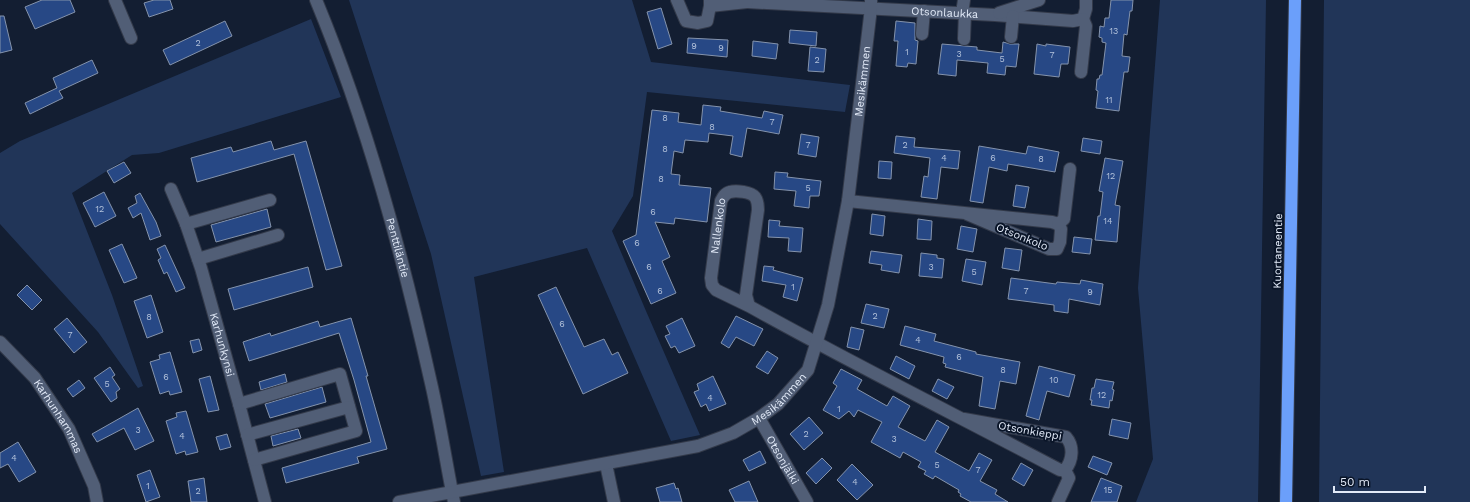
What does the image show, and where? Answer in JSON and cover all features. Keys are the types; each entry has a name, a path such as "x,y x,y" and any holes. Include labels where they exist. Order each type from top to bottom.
{"highway":[{"name":"Kuortaneentie","path":"1286,502 1296,0"}],"street":[{"path":"115,0 131,38"},
{"name":"Penttiläntie","path":"316,0 336,48 364,128 405,271 431,384 453,498"},
{"path":"677,0 686,21 698,23 707,21 710,3"},
{"path":"964,0 964,39"},
{"name":"Otsonlaukka","path":"710,3 747,1 871,4 920,7 964,13 994,15 1040,0"},
{"path":"1081,72 1086,26 1083,19 1086,9 1086,0"},
{"name":"Mesikämmen","path":"399,502 453,498 606,464 698,446 733,433 760,418 778,404 808,370 828,305 848,201 871,4"},
{"path":"920,7 922,34"},
{"path":"1011,37 1012,8"},
{"name":"Otsonlaukka","path":"1012,8 1073,21 1083,19"},
{"path":"1058,224 1064,218 1070,169"},
{"name":"Karhunkynsi","path":"171,189 186,224 198,258 248,435 265,502"},
{"name":"Nallenkolo","path":"748,306 746,295 758,204 755,197 748,193 731,191 725,194 721,201 711,278 712,285 716,290 816,344"},
{"path":"186,224 270,200"},
{"name":"Otsonkolo","path":"848,201 1052,222 1058,224 1062,229 1060,242 1057,249 1049,249 967,214"},
{"path":"198,258 278,235"},
{"name":"Karhunhammas","path":"0,342 34,378 69,429 94,486 97,502"},
{"name":"Otsonkieppi","path":"816,344 964,419 1060,470 1065,470 1069,465 1072,448 1071,442 1066,437 964,419"},
{"path":"239,404 340,374 356,432 254,460"},
{"path":"248,435 349,407"},
{"name":"Otsonjälki","path":"760,418 769,438 807,502"},
{"path":"606,464 614,502"},
{"path":"1058,502 1069,478 1065,470"}],"shaded area":[{"path":"349,0 632,0 651,62 850,85 845,112 647,92 633,196 612,231 700,435 671,441 587,248 474,277 504,472 481,476 431,254"},
{"path":"1160,0 1266,0 1258,502 1136,502 1153,459 1138,288"},
{"path":"1324,0 1470,0 1470,502 1319,502"},
{"path":"311,19 341,97 159,153 132,155 72,193 112,295 143,386 138,388 98,332 0,224 0,153 20,141"}],"building":[{"path":"42,0 70,0 75,12 35,29 25,7"},
{"path":"154,0 170,0 173,9 149,17 144,3"},
{"path":"1111,0 1133,0 1127,35 1124,34 1122,56 1130,57 1128,72 1124,72 1119,111 1096,108 1098,91 1096,90 1097,79 1099,79 1100,75 1102,75 1106,43 1102,42 1102,38 1099,37 1100,26 1104,27 1105,18 1109,18"},
{"path":"661,8 672,44 658,49 647,12"},
{"path":"0,16 4,16 12,50 0,53"},
{"path":"225,21 232,36 170,65 163,50"},
{"path":"896,21 915,23 915,40 918,41 916,64 908,63 907,67 896,66 898,41 894,41"},
{"path":"790,30 817,32 816,46 789,43"},
{"path":"688,38 728,40 727,57 687,53"},
{"path":"753,41 778,44 776,59 752,56"},
{"path":"1003,42 1019,44 1016,67 1006,66 1005,75 987,73 988,63 957,60 956,76 938,74 942,44 977,47 977,50 1002,53"},
{"path":"1037,44 1070,47 1068,64 1061,64 1059,77 1034,74"},
{"path":"810,47 826,49 824,72 808,71"},
{"path":"92,60 98,73 59,91 63,98 30,114 25,103 57,88 53,78"},
{"path":"703,105 721,107 720,111 762,118 764,111 783,115 779,134 747,128 742,157 730,154 733,136 709,133 708,142 685,140 683,153 674,151 671,174 680,175 679,185 711,188 707,222 675,218 674,224 655,222 670,257 662,261 676,293 651,304 623,241 636,235 652,110 679,113 678,122 701,125"},
{"path":"801,134 819,137 816,157 798,154"},
{"path":"896,136 915,138 914,147 960,151 958,169 941,167 937,199 921,197 924,176 928,177 930,158 894,153"},
{"path":"1083,138 1102,141 1100,154 1081,151"},
{"path":"271,141 274,150 306,141 342,266 326,270 294,154 197,182 191,158 231,147 233,152"},
{"path":"979,146 1026,154 1028,146 1059,152 1055,172 1008,164 1007,171 989,167 983,203 970,201"},
{"path":"1105,158 1123,161 1115,205 1120,206 1117,242 1095,240 1103,192 1099,191"},
{"path":"879,161 892,162 891,179 878,178"},
{"path":"124,162 131,173 114,183 107,171"},
{"path":"775,172 788,173 787,177 821,181 819,196 810,196 809,208 794,206 796,191 774,189"},
{"path":"1016,185 1029,187 1025,208 1013,206"},
{"path":"104,192 116,216 95,227 83,203"},
{"path":"140,193 156,222 161,236 150,240 141,213 133,218 128,208 137,203 135,196"},
{"path":"267,209 271,227 216,242 211,225"},
{"path":"872,214 885,216 883,236 870,234"},
{"path":"918,219 932,221 931,240 917,239"},
{"path":"769,220 780,221 779,226 803,228 801,252 788,251 789,238 768,237"},
{"path":"961,226 977,229 973,252 957,249"},
{"path":"1074,237 1092,239 1090,254 1072,252"},
{"path":"122,244 137,278 124,283 109,250"},
{"path":"165,245 185,288 176,292 167,272 164,274 158,260 161,258 157,249"},
{"path":"1005,248 1022,250 1019,271 1002,268"},
{"path":"871,251 902,255 899,273 881,270 882,265 869,263"},
{"path":"921,253 937,255 937,258 944,259 942,278 919,276"},
{"path":"966,259 986,262 982,285 962,281"},
{"path":"764,266 774,267 773,270 803,278 797,301 783,297 786,285 762,281"},
{"path":"308,267 313,287 234,310 228,289"},
{"path":"1011,278 1056,284 1057,282 1080,284 1081,280 1103,284 1100,305 1069,299 1068,313 1054,311 1054,305 1008,299"},
{"path":"27,285 42,300 32,310 17,295"},
{"path":"556,287 584,347 604,339 612,355 618,352 628,373 583,394 538,295"},
{"path":"151,295 163,332 147,338 134,301"},
{"path":"866,304 889,309 884,328 861,323"},
{"path":"736,316 763,329 754,346 736,337 729,348 721,343"},
{"path":"67,318 87,342 74,353 54,329"},
{"path":"351,318 387,449 357,457 359,463 286,483 282,468 371,442 354,380 339,333 249,361 243,342 270,333 271,336 318,321 320,327"},
{"path":"682,318 695,346 679,353 675,346 671,348 665,336 670,334 666,326"},
{"path":"905,326 936,334 934,341 976,352 976,354 1020,362 1016,384 1000,381 995,409 979,406 983,377 945,367 946,364 943,363 944,357 900,345"},
{"path":"851,327 864,330 859,350 847,347"},
{"path":"199,339 202,350 193,353 190,341"},
{"path":"767,351 778,358 768,374 756,367"},
{"path":"170,352 182,392 170,395 169,391 160,394 150,362 160,359 159,355"},
{"path":"896,356 915,366 909,379 890,369"},
{"path":"1039,366 1075,375 1069,397 1047,391 1039,420 1026,416"},
{"path":"110,367 115,375 112,377 120,389 116,392 117,398 111,402 94,378"},
{"path":"841,369 862,380 857,389 887,406 893,396 910,406 898,427 925,441 937,420 949,427 935,452 969,471 979,453 992,460 980,481 997,490 995,494 1008,502 971,502 960,496 961,494 958,492 959,490 935,476 933,479 924,474 926,471 918,467 921,462 903,452 900,458 871,442 882,422 858,410 854,417 849,411 839,419 823,410 837,386 833,383"},
{"path":"285,374 287,382 261,390 259,382"},
{"path":"210,376 219,410 208,412 199,379"},
{"path":"713,376 726,404 709,411 706,404 701,407 694,392 699,390 697,384"},
{"path":"938,379 954,387 947,399 932,391"},
{"path":"1096,379 1114,382 1112,389 1114,390 1112,401 1110,400 1109,408 1091,405 1092,400 1090,400 1092,388 1094,388"},
{"path":"79,380 85,388 73,397 67,389"},
{"path":"322,387 326,402 270,418 265,404"},
{"path":"138,408 154,441 135,450 124,428 97,442 92,434"},
{"path":"186,411 198,452 186,455 185,451 176,454 166,421 177,417 176,413"},
{"path":"809,417 823,433 804,450 790,434"},
{"path":"1112,419 1131,423 1128,439 1109,435"},
{"path":"298,429 301,438 273,446 271,436"},
{"path":"227,434 231,447 220,450 216,437"},
{"path":"18,442 36,472 19,482 8,464 0,468 0,453"},
{"path":"760,451 766,463 749,471 743,460"},
{"path":"1093,456 1112,463 1107,475 1088,467"},
{"path":"822,458 832,468 816,484 806,473"},
{"path":"1021,463 1033,470 1024,486 1012,479"},
{"path":"852,464 873,485 857,500 837,480"},
{"path":"150,470 160,497 146,502 137,475"},
{"path":"204,478 207,502 191,502 188,481"},
{"path":"1101,478 1122,486 1117,502 1091,502"},
{"path":"749,481 758,502 735,502 729,490"},
{"path":"674,483 676,489 678,488 682,502 660,502 656,488"}]}
